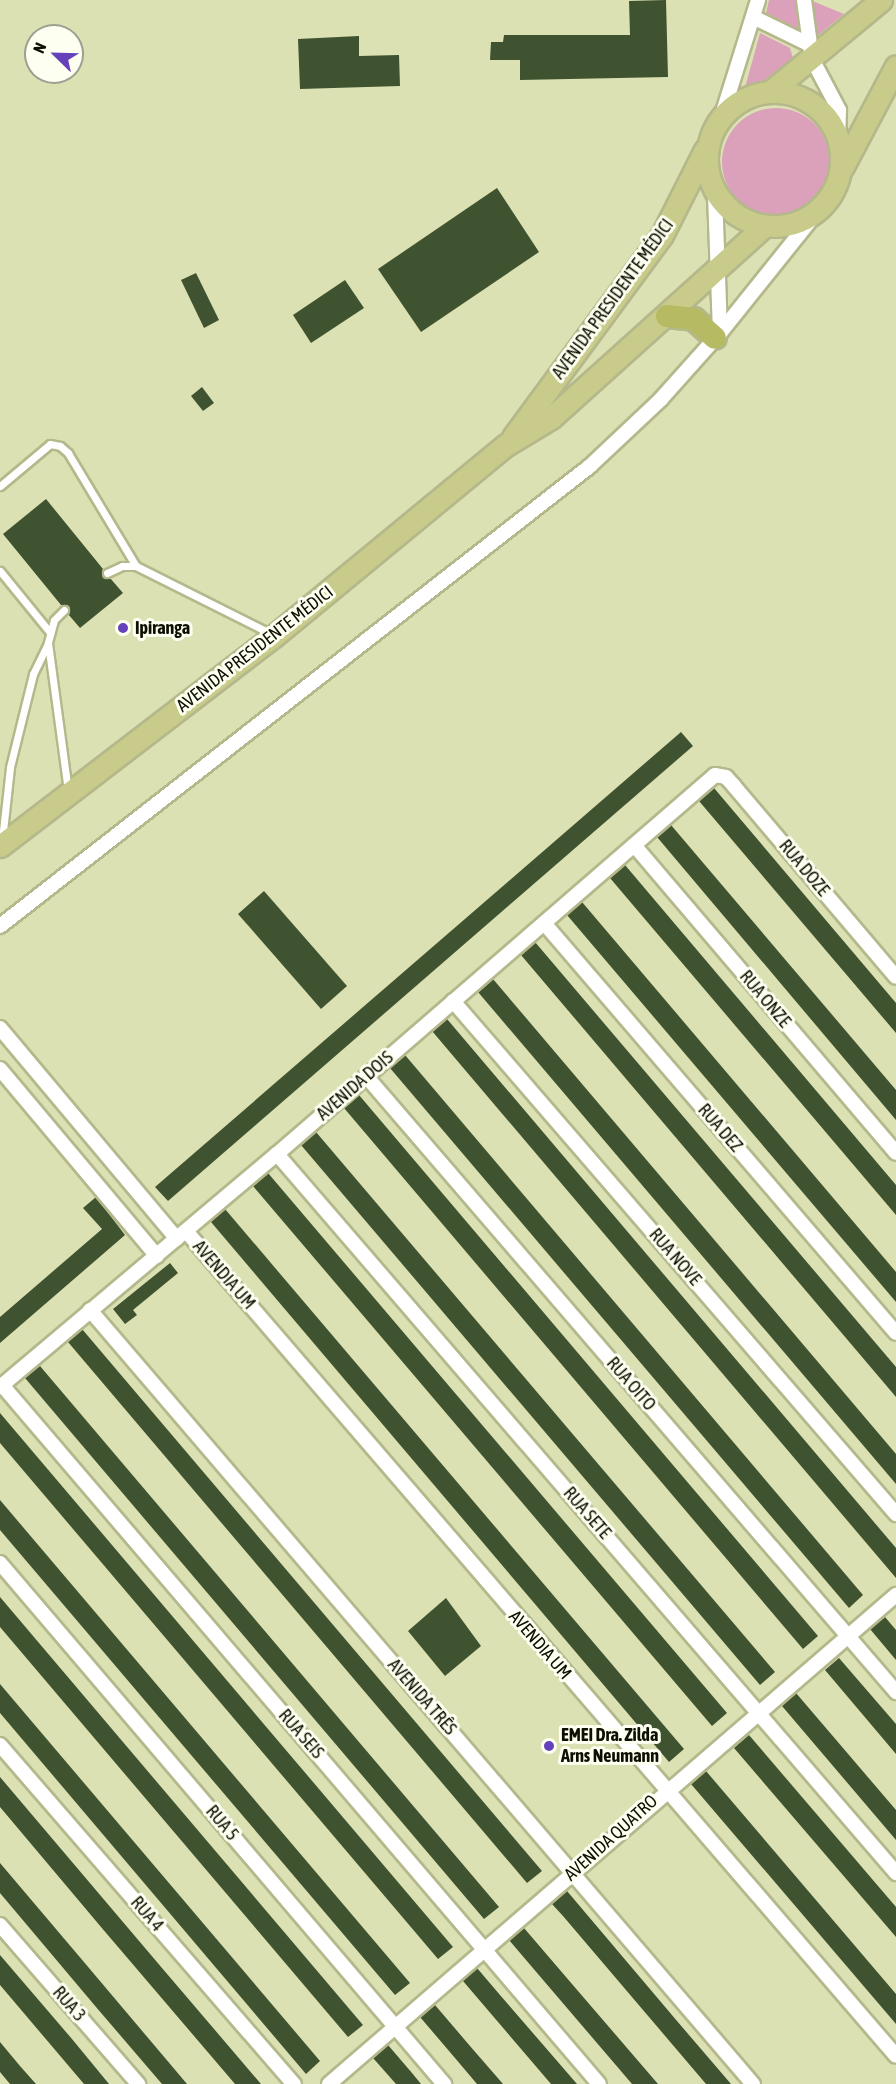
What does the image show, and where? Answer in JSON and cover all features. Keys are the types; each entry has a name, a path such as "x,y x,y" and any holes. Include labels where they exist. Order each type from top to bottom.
{"highway":[{"path":"668,316 694,319 718,336"}],"main road":[{"path":"771,91 810,52 881,0"},
{"path":"840,172 838,137 819,108 804,98 771,91 753,94 722,115 707,146 706,163 715,195 736,216 764,226 798,222 825,202 896,66"},
{"name":"AVENIDA PRESIDENTE MÉDICI","path":"507,445 651,252 681,203 707,146"},
{"name":"AVENIDA PRESIDENTE MÉDICI","path":"1,846 274,636 507,445 551,418 668,316 764,226"}],"street":[{"path":"722,115 758,0"},
{"path":"804,0 810,52 839,110 838,137"},
{"path":"753,17 810,52"},
{"path":"715,195 720,266 718,336"},
{"path":"0,926 563,489 661,399 718,336 825,202"},
{"name":"RUA DOZE","path":"705,781 715,775 726,777 896,977"},
{"name":"AVENIDA DOIS","path":"1,1386 278,1154 705,781"},
{"name":"RUA ONZE","path":"634,845 896,1154"},
{"name":"RUA DEZ","path":"544,923 896,1333"},
{"name":"RUA NOVE","path":"453,1001 896,1514"},
{"name":"AVENDIA UM","path":"0,1028 896,2056"},
{"path":"0,1069 157,1256"},
{"name":"RUA OITO","path":"366,1076 896,1692"},
{"name":"RUA SETE","path":"278,1154 896,1873"},
{"name":"AVENIDA TRÊS","path":"90,1310 753,2084"},
{"name":"RUA SEIS","path":"1,1386 599,2084"},
{"name":"RUA 5","path":"0,1563 444,2084"},
{"name":"AVENIDA QUATRO","path":"329,2084 665,1791 896,1595"},
{"name":"RUA 4","path":"0,1745 294,2084"},
{"name":"RUA 3","path":"0,1925 138,2084"}],"lane":[{"path":"0,486 50,444 60,446 68,453 136,566"},
{"path":"107,573 122,566 136,566 274,636"},
{"path":"0,571 49,631"},
{"path":"64,610 49,631 48,643 68,795"},
{"path":"1,846 10,767 33,674 48,643"}],"shaded area":[{"path":"769,0 795,0 799,30 766,13"},
{"path":"810,0 844,14 815,38"},
{"path":"760,33 790,48 794,61 743,95"},
{"path":"776,108 797,112 814,124 826,141 830,162 826,183 814,200 797,212 776,216 755,212 738,200 726,183 722,162 726,141 738,124 755,112"}],"building":[{"path":"666,0 668,77 520,80 520,60 490,60 491,42 503,42 504,35 630,35 629,1"},
{"path":"359,36 359,56 399,55 400,86 300,89 298,39"},
{"path":"497,188 539,252 421,332 378,269"},
{"path":"196,273 219,320 204,328 181,280"},
{"path":"345,280 364,308 311,343 293,315"},
{"path":"202,387 214,403 203,411 191,396"},
{"name":"Ipiranga","path":"46,499 103,569 102,576 110,578 123,593 80,628 68,614 68,606 61,605 3,534"},
{"path":"681,732 693,746 168,1201 155,1187"},
{"path":"714,788 896,1003 896,1033 699,801"},
{"path":"671,825 896,1090 896,1120 657,837"},
{"path":"625,865 896,1185 896,1215 610,878"},
{"path":"264,891 347,986 321,1009 238,914"},
{"path":"582,902 896,1272 896,1302 567,915"},
{"path":"535,942 896,1367 896,1397 521,955"},
{"path":"493,979 896,1454 896,1484 478,992"},
{"path":"447,1019 896,1548 896,1578 432,1031"},
{"path":"405,1055 863,1595 849,1608 390,1068"},
{"path":"359,1095 818,1636 803,1649 344,1108"},
{"path":"316,1132 775,1672 760,1685 301,1145"},
{"path":"268,1173 727,1713 712,1726 253,1186"},
{"path":"96,1197 125,1235 0,1343 0,1317 102,1229 83,1208"},
{"path":"225,1209 684,1749 669,1762 211,1222"},
{"path":"170,1263 178,1273 133,1310 137,1315 125,1324 113,1309"},
{"path":"82,1329 542,1871 527,1883 68,1342"},
{"path":"40,1366 499,1907 484,1919 25,1378"},
{"path":"0,1413 453,1947 438,1959 0,1443"},
{"path":"0,1500 410,1983 395,1995 0,1530"},
{"path":"0,1597 363,2025 348,2037 0,1627"},
{"path":"446,1598 481,1646 445,1676 408,1631"},
{"path":"885,1617 896,1630 896,1660 870,1629"},
{"path":"839,1658 896,1724 896,1754 825,1670"},
{"path":"0,1684 320,2061 306,2074 0,1713"},
{"path":"796,1693 896,1810 896,1840 782,1706"},
{"path":"749,1735 896,1907 896,1937 734,1748"},
{"path":"706,1771 896,1994 896,2024 691,1784"},
{"path":"0,1777 261,2084 235,2084 101,1927 0,1807"},
{"path":"0,1863 187,2084 162,2084 96,2007 0,1893"},
{"path":"567,1891 731,2084 706,2084 552,1904"},
{"path":"524,1928 658,2084 632,2084 509,1940"},
{"path":"0,1955 109,2084 84,2084 0,1985"},
{"path":"477,1968 577,2084 551,2084 463,1981"},
{"path":"435,2005 503,2084 477,2084 420,2017"},
{"path":"0,2042 36,2084 10,2084 0,2072"},
{"path":"388,2045 421,2084 396,2084 373,2058"}],"place":[{"name":"Ipiranga","path":"123,628"},
{"name":"EMEI Dra. Zilda Arns Neumann","path":"549,1746"}]}
